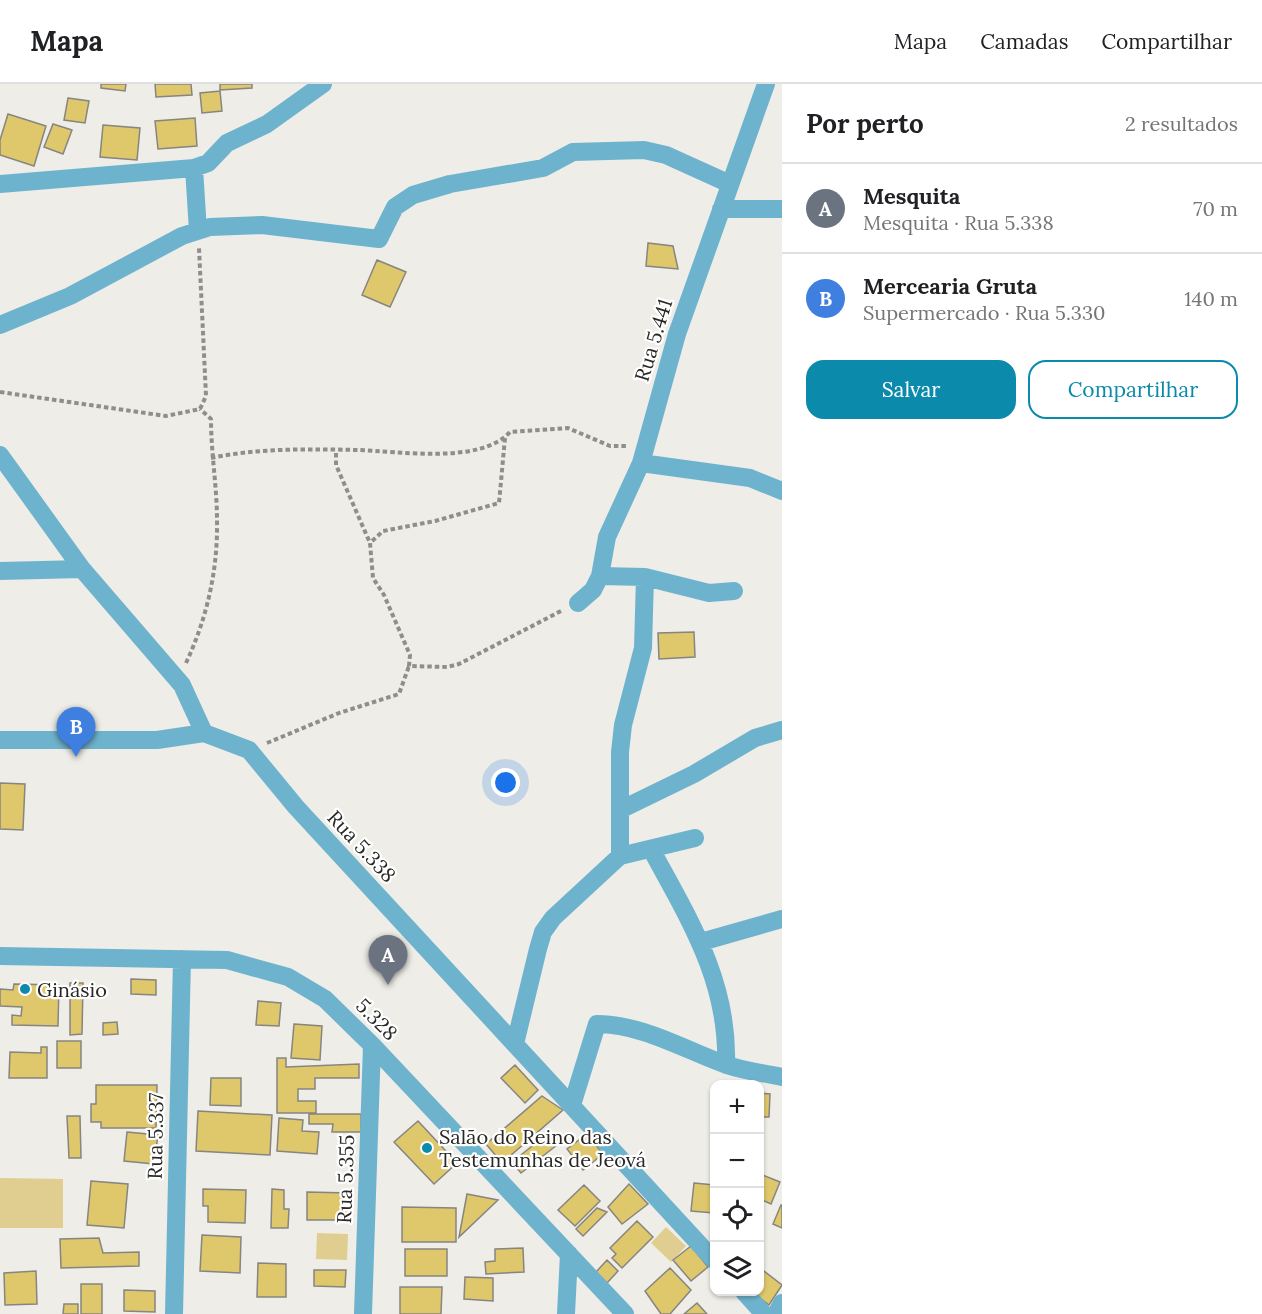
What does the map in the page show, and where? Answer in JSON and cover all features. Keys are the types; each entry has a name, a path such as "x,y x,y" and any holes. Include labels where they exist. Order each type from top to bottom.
{"street":[{"path":"0,184 194,168 208,163 227,143 267,124 323,84"},
{"name":"Rua 5.441","path":"578,603 593,590 600,576 607,537 643,455 677,334 766,84"},
{"path":"0,326 70,296 182,236 210,227 262,225 379,239 395,207 413,195 450,184 543,168 573,152 644,150 666,155 730,184"},
{"path":"194,168 198,231"},
{"path":"721,209 782,209"},
{"path":"0,454 82,569 178,680 204,733 157,741 0,740"},
{"path":"643,455 750,478 782,491"},
{"path":"0,571 82,569"},
{"path":"600,576 645,576 709,593 734,591"},
{"path":"620,856 620,752 623,725 643,648 645,576"},
{"path":"620,810 694,774 755,738 782,730"},
{"name":"Rua 5.338","path":"204,733 249,750 296,807 710,1256"},
{"path":"515,1044 543,932 553,918 620,856 695,838"},
{"path":"651,849 701,942 723,1011 728,1036 726,1065"},
{"path":"701,942 782,919"},
{"name":"5.328","path":"0,956 227,960 288,977 325,999 372,1045 626,1314"},
{"name":"Rua 5.337","path":"174,1314 182,959"},
{"path":"572,1105 597,1024 612,1024 666,1040 726,1065 782,1077"},
{"name":"Rua 5.355","path":"363,1314 372,1045"},
{"path":"566,1314 569,1254"},
{"path":"748,1296 764,1314"},
{"path":"776,1314 782,1303"}],"path":[{"path":"198,231 206,396 200,409"},
{"path":"0,392 166,416 200,409"},
{"path":"178,680 201,630 211,591 218,520 211,458 211,419 200,409"},
{"path":"211,458 230,454 328,450 412,455 459,452 505,438 510,432 568,428 610,446 643,455"},
{"path":"370,543 383,531 435,521 499,503 505,438"},
{"path":"249,750 339,713 399,694 409,666 410,655 384,595 373,578 370,543 336,465 336,453"},
{"path":"409,666 447,667 459,663 578,603"}],"shaded area":[{"path":"0,1178 63,1179 63,1228 0,1228"},
{"path":"666,1227 686,1246 671,1262 651,1243"},
{"path":"317,1233 348,1234 347,1260 316,1259"}],"building":[{"path":"101,84 126,84 125,91 101,88"},
{"path":"155,84 191,84 192,95 156,97"},
{"path":"220,84 252,84 252,88 220,90"},
{"path":"220,91 222,111 202,113 200,93"},
{"path":"68,98 89,101 85,123 64,120"},
{"path":"8,114 46,126 34,166 0,155 0,140"},
{"path":"195,118 197,146 158,149 155,121"},
{"path":"53,124 72,130 63,154 44,147"},
{"path":"103,125 140,128 137,160 100,157"},
{"path":"648,243 673,246 678,269 646,266"},
{"path":"377,260 406,272 390,307 362,295"},
{"path":"694,632 695,657 659,659 658,633"},
{"path":"0,783 25,784 23,830 0,829"},
{"path":"131,979 156,980 156,995 131,994"},
{"path":"70,983 83,983 82,1034 70,1035"},
{"path":"14,984 59,985 58,1026 12,1025 12,1015 21,1016 22,1007 0,1006 0,989 13,990"},
{"path":"258,1001 281,1003 279,1026 256,1025"},
{"path":"117,1022 118,1034 103,1035 103,1023"},
{"path":"294,1024 322,1026 320,1060 291,1058"},
{"path":"57,1041 81,1041 81,1068 57,1068"},
{"path":"41,1047 47,1047 47,1078 9,1078 10,1052 41,1053"},
{"path":"277,1058 286,1058 286,1067 359,1064 359,1078 315,1078 315,1089 298,1089 298,1101 316,1101 316,1113 277,1113"},
{"path":"515,1065 538,1090 525,1103 501,1078"},
{"path":"211,1078 241,1078 241,1106 210,1105"},
{"path":"96,1085 157,1085 156,1128 101,1128 101,1122 91,1122 91,1104 96,1104"},
{"path":"764,1093 770,1094 769,1117 764,1117"},
{"path":"542,1096 563,1110 502,1163 486,1144"},
{"path":"198,1111 272,1115 270,1155 196,1151"},
{"path":"309,1114 361,1114 361,1132 332,1132 333,1124 309,1124"},
{"path":"67,1116 80,1116 81,1158 69,1158"},
{"path":"279,1118 303,1120 302,1131 319,1132 317,1154 277,1151"},
{"name":"Salão do Reino das Testemunhas de Jeová","path":"418,1121 457,1163 434,1184 394,1142"},
{"path":"127,1132 158,1135 154,1164 124,1161"},
{"path":"587,1134 603,1154 583,1170 567,1149"},
{"path":"546,1135 566,1138 521,1173 512,1162"},
{"path":"764,1176 780,1182 771,1204 764,1201"},
{"path":"91,1181 128,1184 124,1228 87,1225"},
{"path":"694,1183 710,1185 710,1213 691,1211"},
{"path":"629,1184 648,1204 622,1224 608,1207"},
{"path":"584,1185 600,1201 575,1226 558,1210"},
{"path":"203,1189 246,1190 245,1223 208,1222 208,1206 203,1206"},
{"path":"272,1189 284,1190 284,1209 289,1209 288,1228 271,1228"},
{"path":"307,1192 350,1193 350,1220 307,1220"},
{"path":"467,1194 498,1200 459,1237"},
{"path":"782,1205 782,1228 773,1224"},
{"path":"402,1207 456,1208 456,1242 402,1242"},
{"path":"597,1208 607,1212 583,1236 576,1229"},
{"path":"637,1221 653,1237 622,1268 612,1258 616,1254 610,1248"},
{"path":"202,1235 241,1237 240,1273 200,1271"},
{"path":"99,1238 103,1253 139,1252 139,1266 61,1268 60,1239"},
{"path":"691,1246 708,1267 691,1281 673,1260"},
{"path":"523,1248 524,1272 486,1274 485,1262 495,1261 495,1249"},
{"path":"405,1249 447,1249 447,1276 405,1276"},
{"path":"607,1260 618,1271 607,1283 596,1272"},
{"path":"258,1263 286,1264 286,1297 257,1297"},
{"path":"670,1268 691,1290 670,1314 661,1314 645,1291"},
{"path":"314,1270 346,1270 345,1287 314,1286"},
{"path":"36,1271 37,1304 5,1305 4,1273"},
{"path":"764,1271 782,1285 769,1305 757,1296 764,1296"},
{"path":"465,1277 493,1278 493,1301 464,1299"},
{"path":"81,1284 102,1284 102,1314 81,1314"},
{"path":"400,1287 442,1287 441,1314 400,1314"},
{"path":"124,1290 155,1291 155,1312 124,1311"},
{"path":"697,1303 707,1314 684,1314"},
{"path":"64,1304 78,1304 78,1314 63,1314"}],"place":[{"name":"Mercearia Gruta","path":"76,757"},
{"name":"Mesquita","path":"388,985"},
{"name":"Ginásio","path":"25,989"},
{"name":"Salão do Reino das Testemunhas de Jeová","path":"427,1148"}]}
